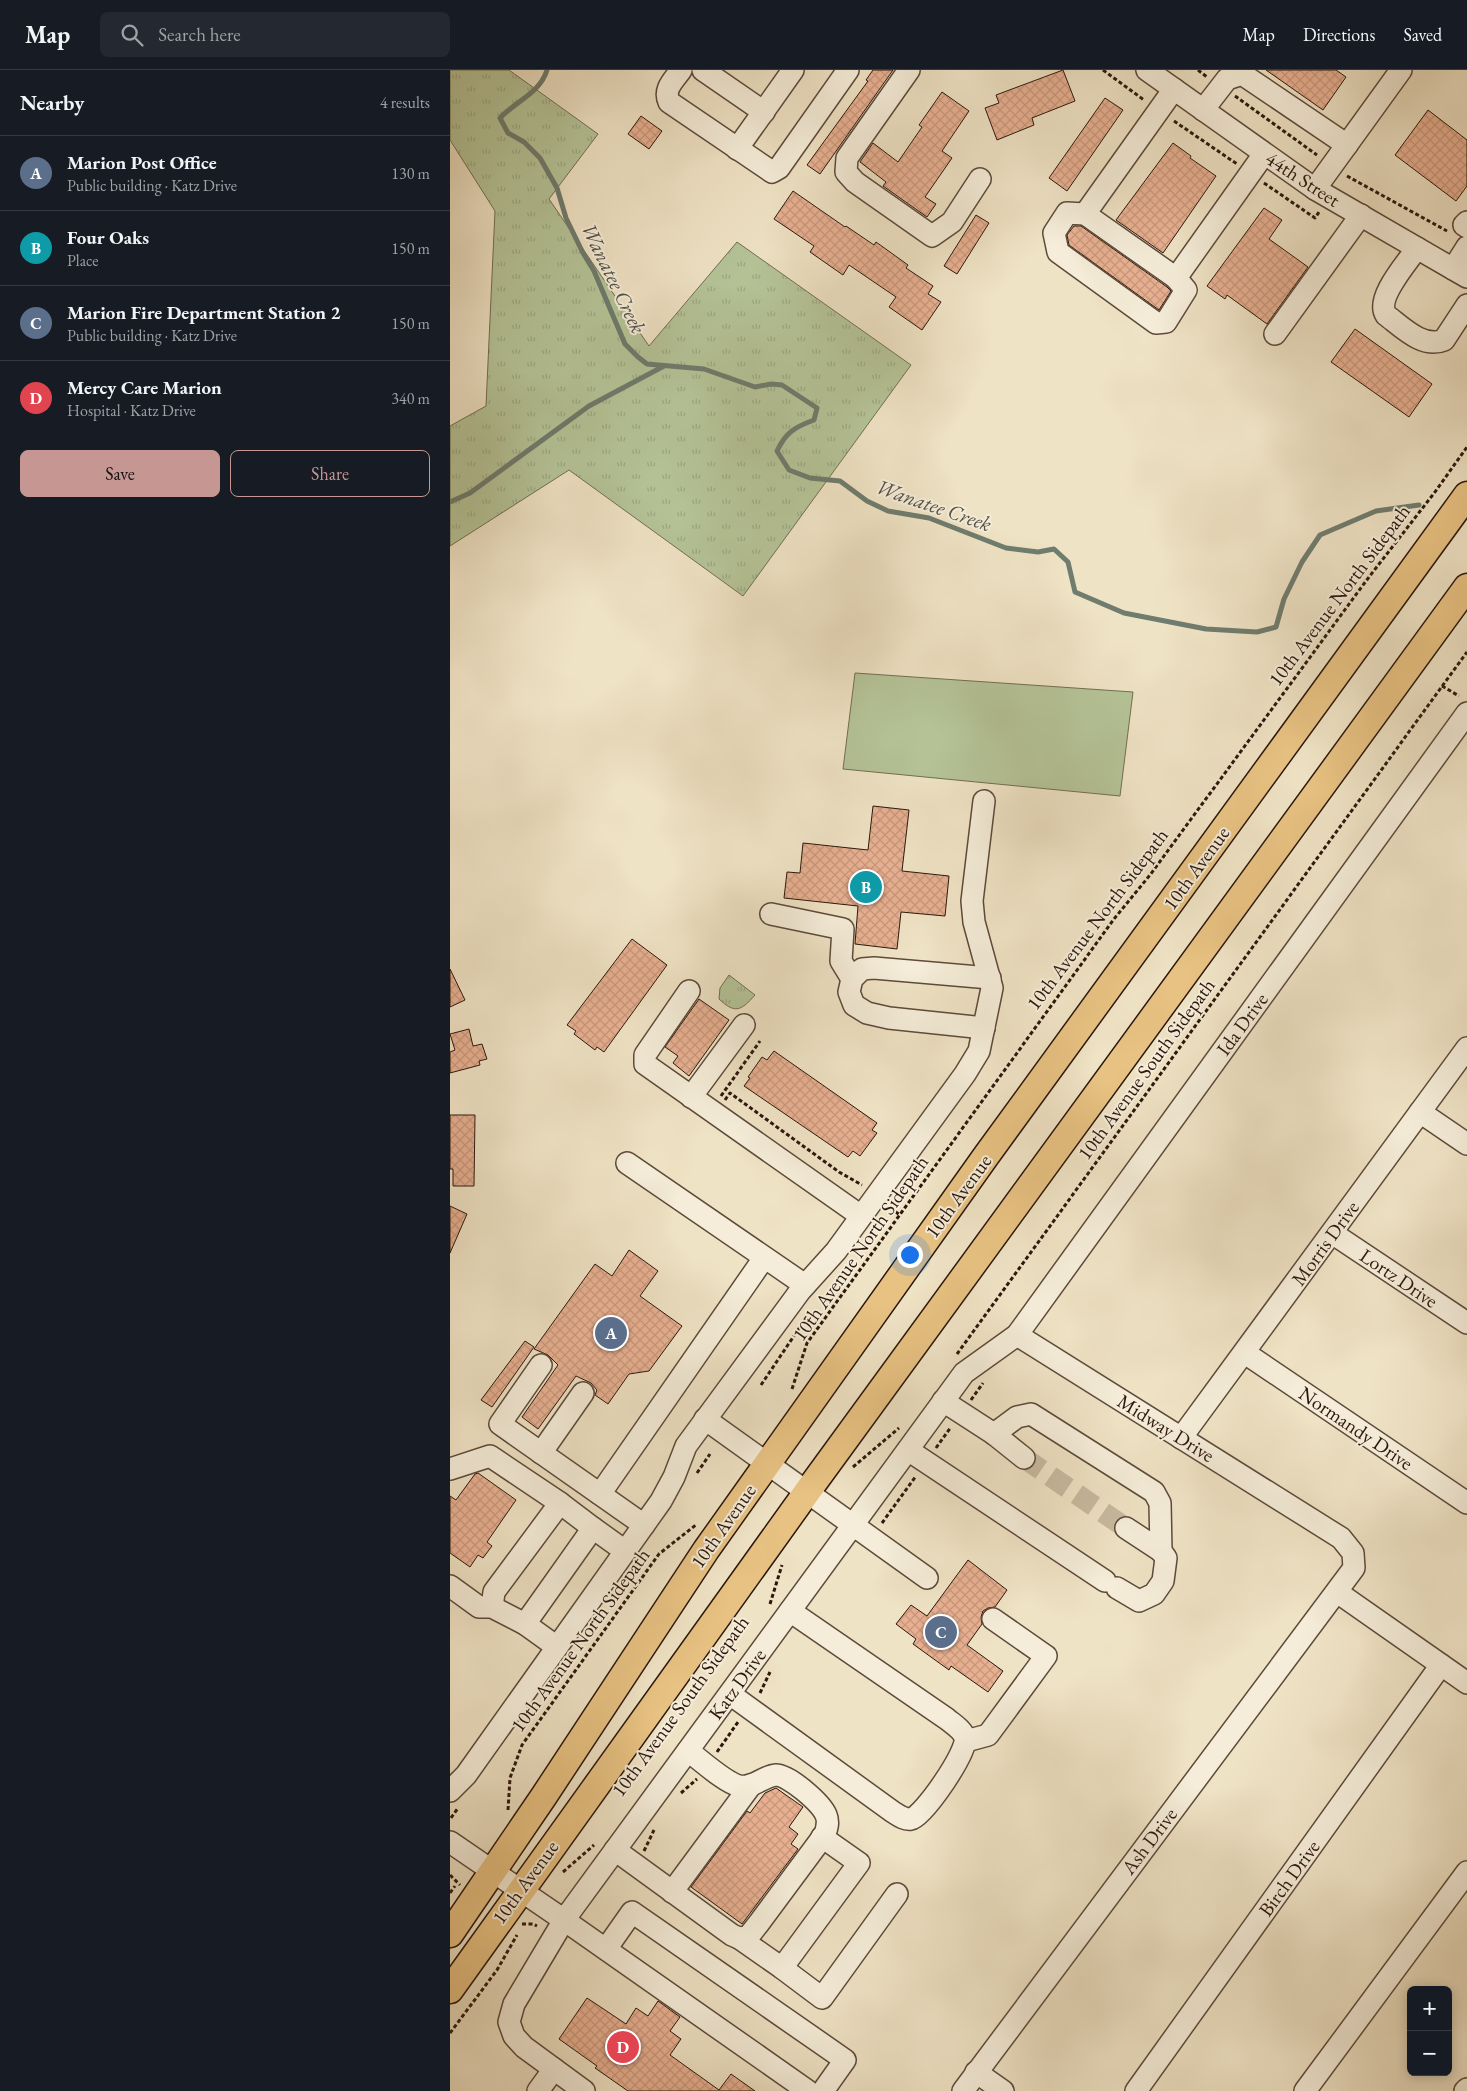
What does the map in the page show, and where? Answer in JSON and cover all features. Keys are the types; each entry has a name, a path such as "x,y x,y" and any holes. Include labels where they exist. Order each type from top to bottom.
{"main road":[{"name":"10th Avenue","path":"450,1934 706,1550 1004,1132 1465,502"},
{"name":"10th Avenue","path":"450,1990 807,1492 1467,587"}],"street":[{"path":"681,70 667,89 666,95 669,102 772,172 779,168 848,70"},
{"path":"703,70 764,112"},
{"path":"737,149 793,70"},
{"path":"909,70 846,158 846,172 855,182 932,236 952,222 980,179"},
{"name":"44th Street","path":"1147,70 1322,193 1460,273"},
{"path":"1322,193 1347,145 1401,70"},
{"path":"1203,110 1227,79 1242,74 1347,145"},
{"path":"1085,214 1174,89"},
{"path":"1176,278 1264,154"},
{"path":"1067,212 1085,214 1176,278 1186,290 1166,322 1156,323 1058,252 1054,233 1067,212"},
{"path":"1275,334 1361,215"},
{"path":"1467,222 1464,225 1467,227"},
{"path":"1460,273 1467,247"},
{"path":"1417,248 1384,298 1383,310 1386,315 1415,336 1431,343 1438,343 1444,340 1467,305"},
{"name":"Ida Drive","path":"1017,1335 1467,713"},
{"path":"450,1790 466,1775 661,1501 686,1446 705,1419 805,1285 836,1251 965,1074 979,1051 992,988 974,922 972,901 984,801"},
{"path":"771,914 843,929 841,961 852,979"},
{"path":"984,1028 889,1018 867,1013 854,1005 850,992 852,979 862,969 874,968 990,978"},
{"path":"689,991 644,1055 646,1064 861,1216"},
{"path":"692,1097 744,1025"},
{"name":"Morris Drive","path":"1181,1438 1467,1048"},
{"path":"1420,1112 1467,1144"},
{"path":"627,1163 805,1285"},
{"name":"Lortz Drive","path":"1332,1233 1467,1323"},
{"path":"600,1494 764,1258"},
{"path":"853,1526 964,1373 1017,1335"},
{"name":"Midway Drive","path":"1017,1335 1341,1538 1352,1553 1354,1568 1336,1592"},
{"name":"Normandy Drive","path":"1244,1353 1467,1503"},
{"path":"541,1365 500,1424 644,1525"},
{"path":"541,1453 583,1393"},
{"path":"944,1401 994,1434 1024,1458"},
{"path":"994,1434 1018,1418 1031,1414 1154,1492 1160,1503 1161,1551"},
{"path":"705,1419 927,1578"},
{"path":"908,1450 1139,1601 1154,1594 1163,1581 1166,1558 1161,1551 1126,1528"},
{"path":"450,1469 490,1456 560,1503 625,1551"},
{"path":"492,1607 494,1592 560,1503"},
{"name":"Katz Drive","path":"584,2091 514,2036 509,2022 514,2004 607,1846 688,1751 853,1526"},
{"path":"526,1624 593,1528"},
{"path":"450,1586 479,1606 492,1607 526,1624 557,1647"},
{"path":"1336,1592 1467,1683"},
{"name":"Ash Drive","path":"962,2091 1336,1592"},
{"path":"730,1694 885,1807 904,1818 911,1819 919,1814 962,1755 966,1741 961,1731 947,1719 790,1612"},
{"path":"966,1741 988,1734 1046,1656 993,1619"},
{"name":"Birch Drive","path":"1136,2091 1441,1665"},
{"path":"688,1751 738,1785 751,1785 774,1775 780,1776 809,1794 826,1816 828,1826 822,1837 754,1930 748,1937 740,1938"},
{"path":"672,1892 751,1785"},
{"path":"782,1968 858,1863 822,1837"},
{"path":"450,1842 808,2091"},
{"path":"607,1846 732,1935 740,1938 822,1998 898,1894"},
{"path":"1305,2091 1467,1872"},
{"path":"606,1950 632,1912 845,2060 824,2091"},
{"path":"538,2091 554,2069"},
{"path":"976,2072 1003,2091"}],"path":[{"path":"1103,70 1315,218 1322,193 1346,175"},
{"name":"10th Avenue North Sidepath","path":"788,1397 793,1388 807,1343 1114,919 1150,875 1467,447"},
{"name":"10th Avenue South Sidepath","path":"955,1357 1467,652"},
{"path":"1442,686 1467,702"},
{"path":"718,1100 760,1041"},
{"path":"722,1104 730,1093 900,1215"},
{"path":"848,1472 905,1422"},
{"name":"10th Avenue North Sidepath","path":"508,1811 510,1778 522,1745 659,1554 702,1520"},
{"name":"10th Avenue South Sidepath","path":"768,1610 774,1596 782,1564 786,1557"},
{"path":"561,1874 566,1868 607,1846"},
{"path":"450,1875 457,1883"},
{"path":"450,2034 497,1970 523,1925"}],"green space":[{"path":"450,70 509,70 598,134 549,199 649,346 737,242 911,365 743,596 569,470 450,546 450,426 486,406 495,211 450,140"},
{"path":"855,673 1133,692 1120,796 843,769"},
{"path":"729,975 755,995 738,1009 729,1007 719,999 720,988"}],"building":[{"path":"873,70 893,70 820,174 807,165 868,81 866,80"},
{"path":"1063,70 1075,101 1032,118 1034,125 997,140 985,108 999,103 996,95"},
{"path":"1266,70 1336,70 1346,77 1323,110"},
{"path":"942,92 969,111 942,151 952,158 925,197 936,204 927,217 883,186 886,182 860,162 873,143 898,162 922,127 919,125"},
{"path":"1105,98 1123,110 1067,191 1049,178"},
{"path":"1428,110 1467,140 1467,186 1456,201 1395,155"},
{"path":"641,116 662,131 649,149 628,134"},
{"path":"1173,143 1191,156 1190,158 1216,176 1163,253 1116,220"},
{"path":"793,191 874,245 876,242 908,265 906,268 933,286 928,294 941,302 922,330 889,307 896,297 849,265 843,275 810,252 814,246 774,219"},
{"path":"1264,208 1282,220 1269,239 1308,267 1267,324 1227,295 1225,299 1207,286"},
{"path":"976,215 989,223 957,274 944,266"},
{"path":"1074,226 1081,226 1167,287 1171,291 1159,310 1069,245 1067,235"},
{"path":"1355,329 1432,384 1409,417 1331,362"},
{"path":"873,806 909,810 902,871 949,876 945,916 901,912 897,949 855,944 858,906 784,898 787,872 800,873 803,843 868,850"},
{"path":"632,939 667,965 604,1052 597,1047 595,1050 574,1034 576,1031 567,1025"},
{"path":"450,969 465,1000 450,1007"},
{"path":"699,999 729,1020 689,1076 673,1063 678,1056 665,1047"},
{"path":"469,1029 473,1046 482,1044 487,1059 479,1061 480,1065 450,1073 450,1052 455,1050 450,1034"},
{"path":"774,1051 877,1123 872,1130 877,1133 860,1156 853,1151 848,1157 744,1086 762,1057 767,1060"},
{"path":"450,1115 475,1115 474,1186 453,1186 453,1169 450,1169"},
{"path":"450,1206 467,1214 450,1253"},
{"path":"629,1250 658,1271 640,1296 682,1326 649,1371 629,1374 608,1404 595,1395 597,1390 591,1383 576,1376 538,1429 522,1417 558,1365 548,1355 534,1349 595,1264 612,1276"},
{"path":"525,1341 534,1347 492,1407 481,1400"},
{"path":"478,1473 516,1500 487,1542 492,1546 483,1558 478,1555 470,1567 450,1553 450,1496 456,1500 475,1474"},
{"path":"968,1560 1007,1590 995,1607 983,1611 981,1617 982,1624 967,1645 1003,1671 988,1692 951,1666 949,1670 913,1644 916,1639 896,1624 911,1605 927,1616"},
{"path":"776,1788 803,1807 789,1827 798,1834 791,1844 798,1849 742,1924 691,1887 747,1811 750,1813 765,1793"},
{"path":"587,1998 626,2024 636,2008 648,2016 658,2001 680,2017 670,2031 681,2039 670,2055 719,2090 731,2074 755,2091 628,2091 559,2039"}],"waterway":[{"name":"Wanatee Creek","path":"547,70 539,85 500,118 508,133 524,142 540,158 557,188 566,218 594,271 625,344 647,364 704,369 755,387 771,384 782,385 817,408 814,420 792,431 784,439 777,451 789,470 810,478 840,481 867,501 888,511 929,518 1006,548 1038,552 1054,549 1068,562 1075,592 1124,613 1206,629 1257,632 1276,627 1284,599 1302,562 1320,535 1376,511 1419,505"},
{"path":"450,502 470,493 589,406 664,366"}],"tunnel":[{"path":"1024,1458 1126,1528"}],"place":[{"name":"Four Oaks","path":"866,887"},
{"name":"Marion Post Office","path":"611,1333"},
{"name":"Marion Fire Department Station 2","path":"941,1632"},
{"name":"Mercy Care Marion","path":"623,2047"}]}
